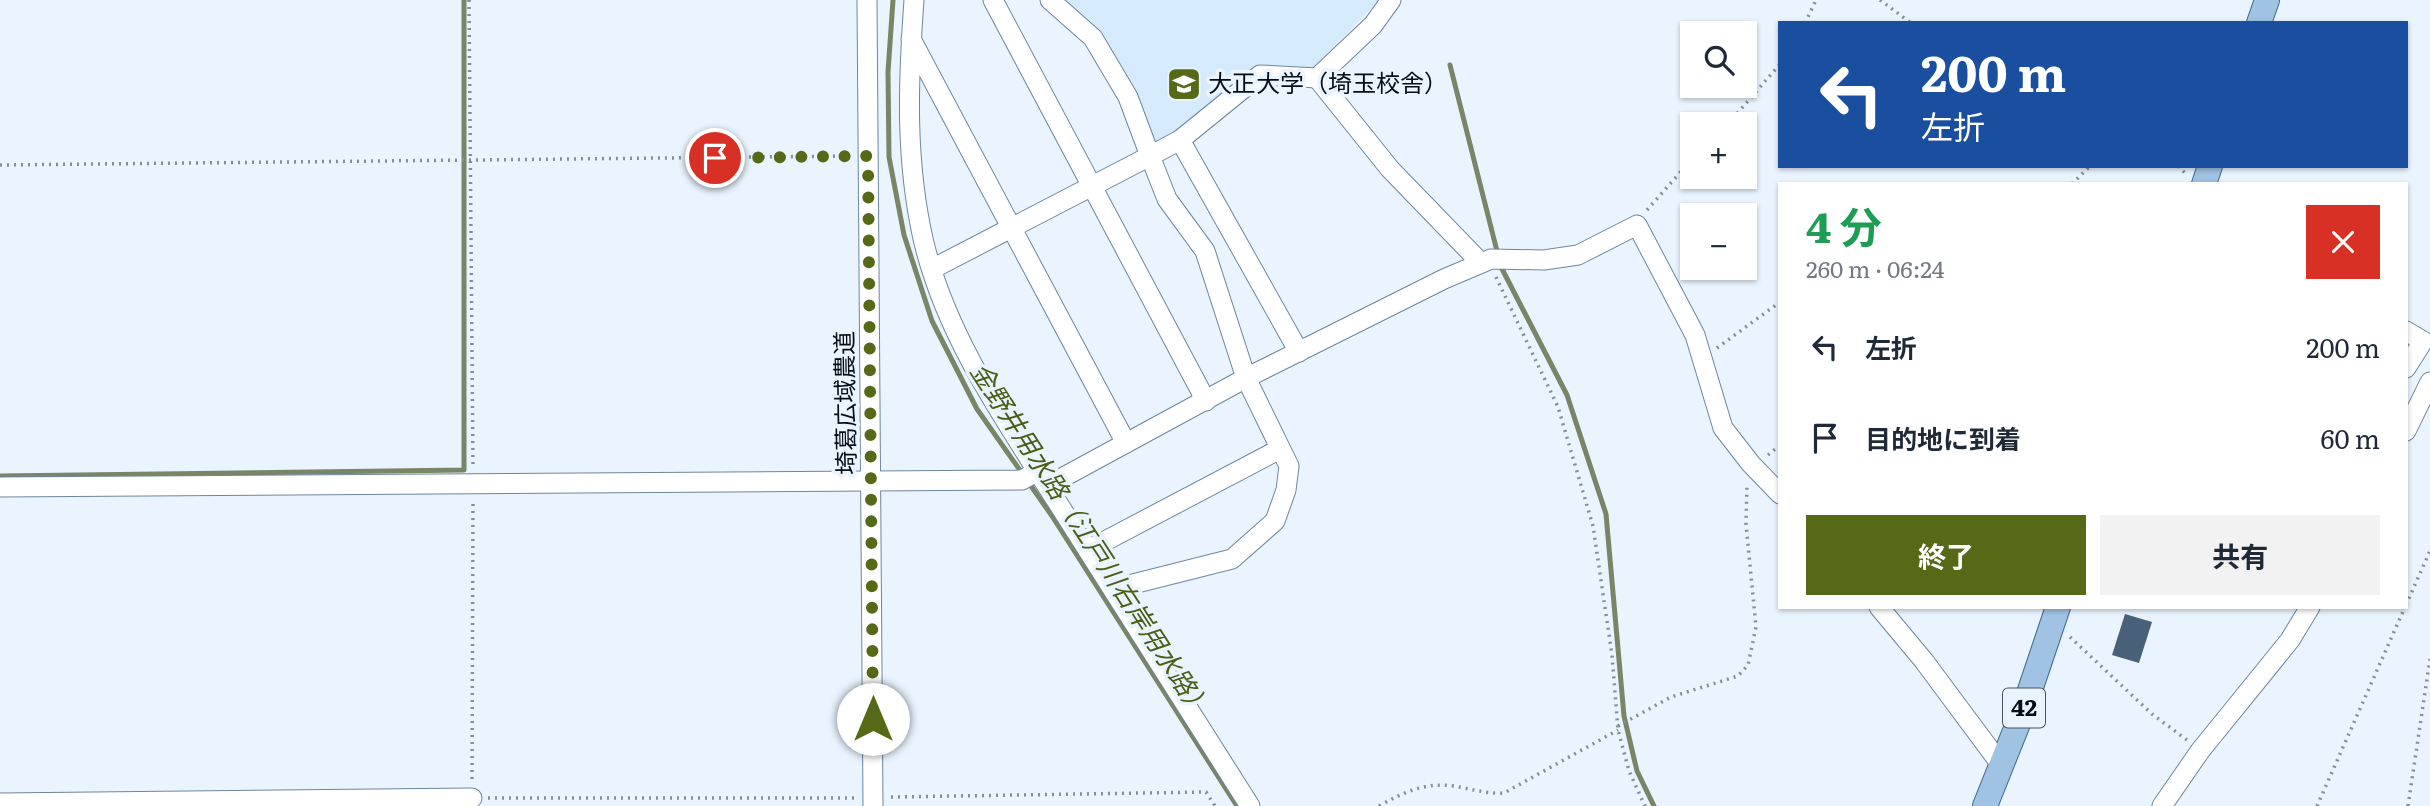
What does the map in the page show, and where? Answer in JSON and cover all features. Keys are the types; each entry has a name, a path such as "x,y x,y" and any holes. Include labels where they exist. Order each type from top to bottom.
{"main road":[{"path":"2260,21 2267,0"},
{"name":"42","path":"1985,806 2056,614"}],"street":[{"name":"埼葛広域農道","path":"867,0 873,802"},
{"path":"914,0 907,106 909,159 925,244 956,331 1036,479 1088,550 1250,806"},
{"path":"993,0 1206,401"},
{"path":"1050,0 1093,38 1128,97 1167,199 1205,251 1246,378 1289,467 1286,490 1275,521 1232,559 1113,590"},
{"path":"932,269 1180,140 1260,75 1317,78 1373,26 1391,0"},
{"path":"911,38 1126,443"},
{"path":"1317,78 1390,169 1492,260"},
{"path":"1180,140 1299,352"},
{"path":"0,487 1036,479 1126,443 1246,378 1492,260 1544,260 1578,255 1637,225 1683,308 1703,359 1718,417 1751,464 1778,492"},
{"path":"2408,332 2423,341 2408,365"},
{"path":"2408,427 2430,382"},
{"path":"1088,550 1280,449"},
{"path":"1881,609 1924,660 2002,766"},
{"path":"2162,806 2200,751 2290,640 2309,609"},
{"path":"0,803 472,798"}],"path":[{"path":"468,160 469,0"},
{"path":"1806,21 1816,0"},
{"path":"1880,0 1908,21"},
{"path":"1738,112 1778,66"},
{"path":"0,165 868,156"},
{"path":"2074,182 2088,168"},
{"path":"1637,225 1680,173"},
{"path":"1492,260 1558,407 1593,526 1604,590 1618,728 1629,771 1645,806"},
{"path":"1703,359 1778,303"},
{"path":"1379,806 1418,787 1434,785 1504,793 1630,723 1671,697 1738,676 1748,665 1756,627 1746,524 1751,464"},
{"path":"2408,601 2430,551"},
{"path":"2317,806 2405,609"},
{"path":"2056,614 2152,714 2200,751"},
{"path":"2408,806 2430,659"},
{"path":"472,798 873,802 1206,792 1215,806"}],"shaded area":[{"name":"大正大学（埼玉校舎）","path":"1062,0 1379,0 1308,73 1258,70 1157,146"}],"building":[{"path":"2125,614 2152,622 2139,663 2112,655"}],"waterway":[{"path":"0,476 464,470 464,0"},
{"name":"金野井用水路（江戸川右岸用水路）","path":"893,0 888,72 889,157 904,235 932,321 977,409 1052,516 1237,806"},
{"path":"1450,65 1498,255"},
{"path":"1500,265 1567,395 1606,514 1624,716 1637,771 1654,806"}],"place":[{"name":"大正大学（埼玉校舎）","path":"1184,84"}],"route":[{"path":"715,158 868,156 873,719"}]}
